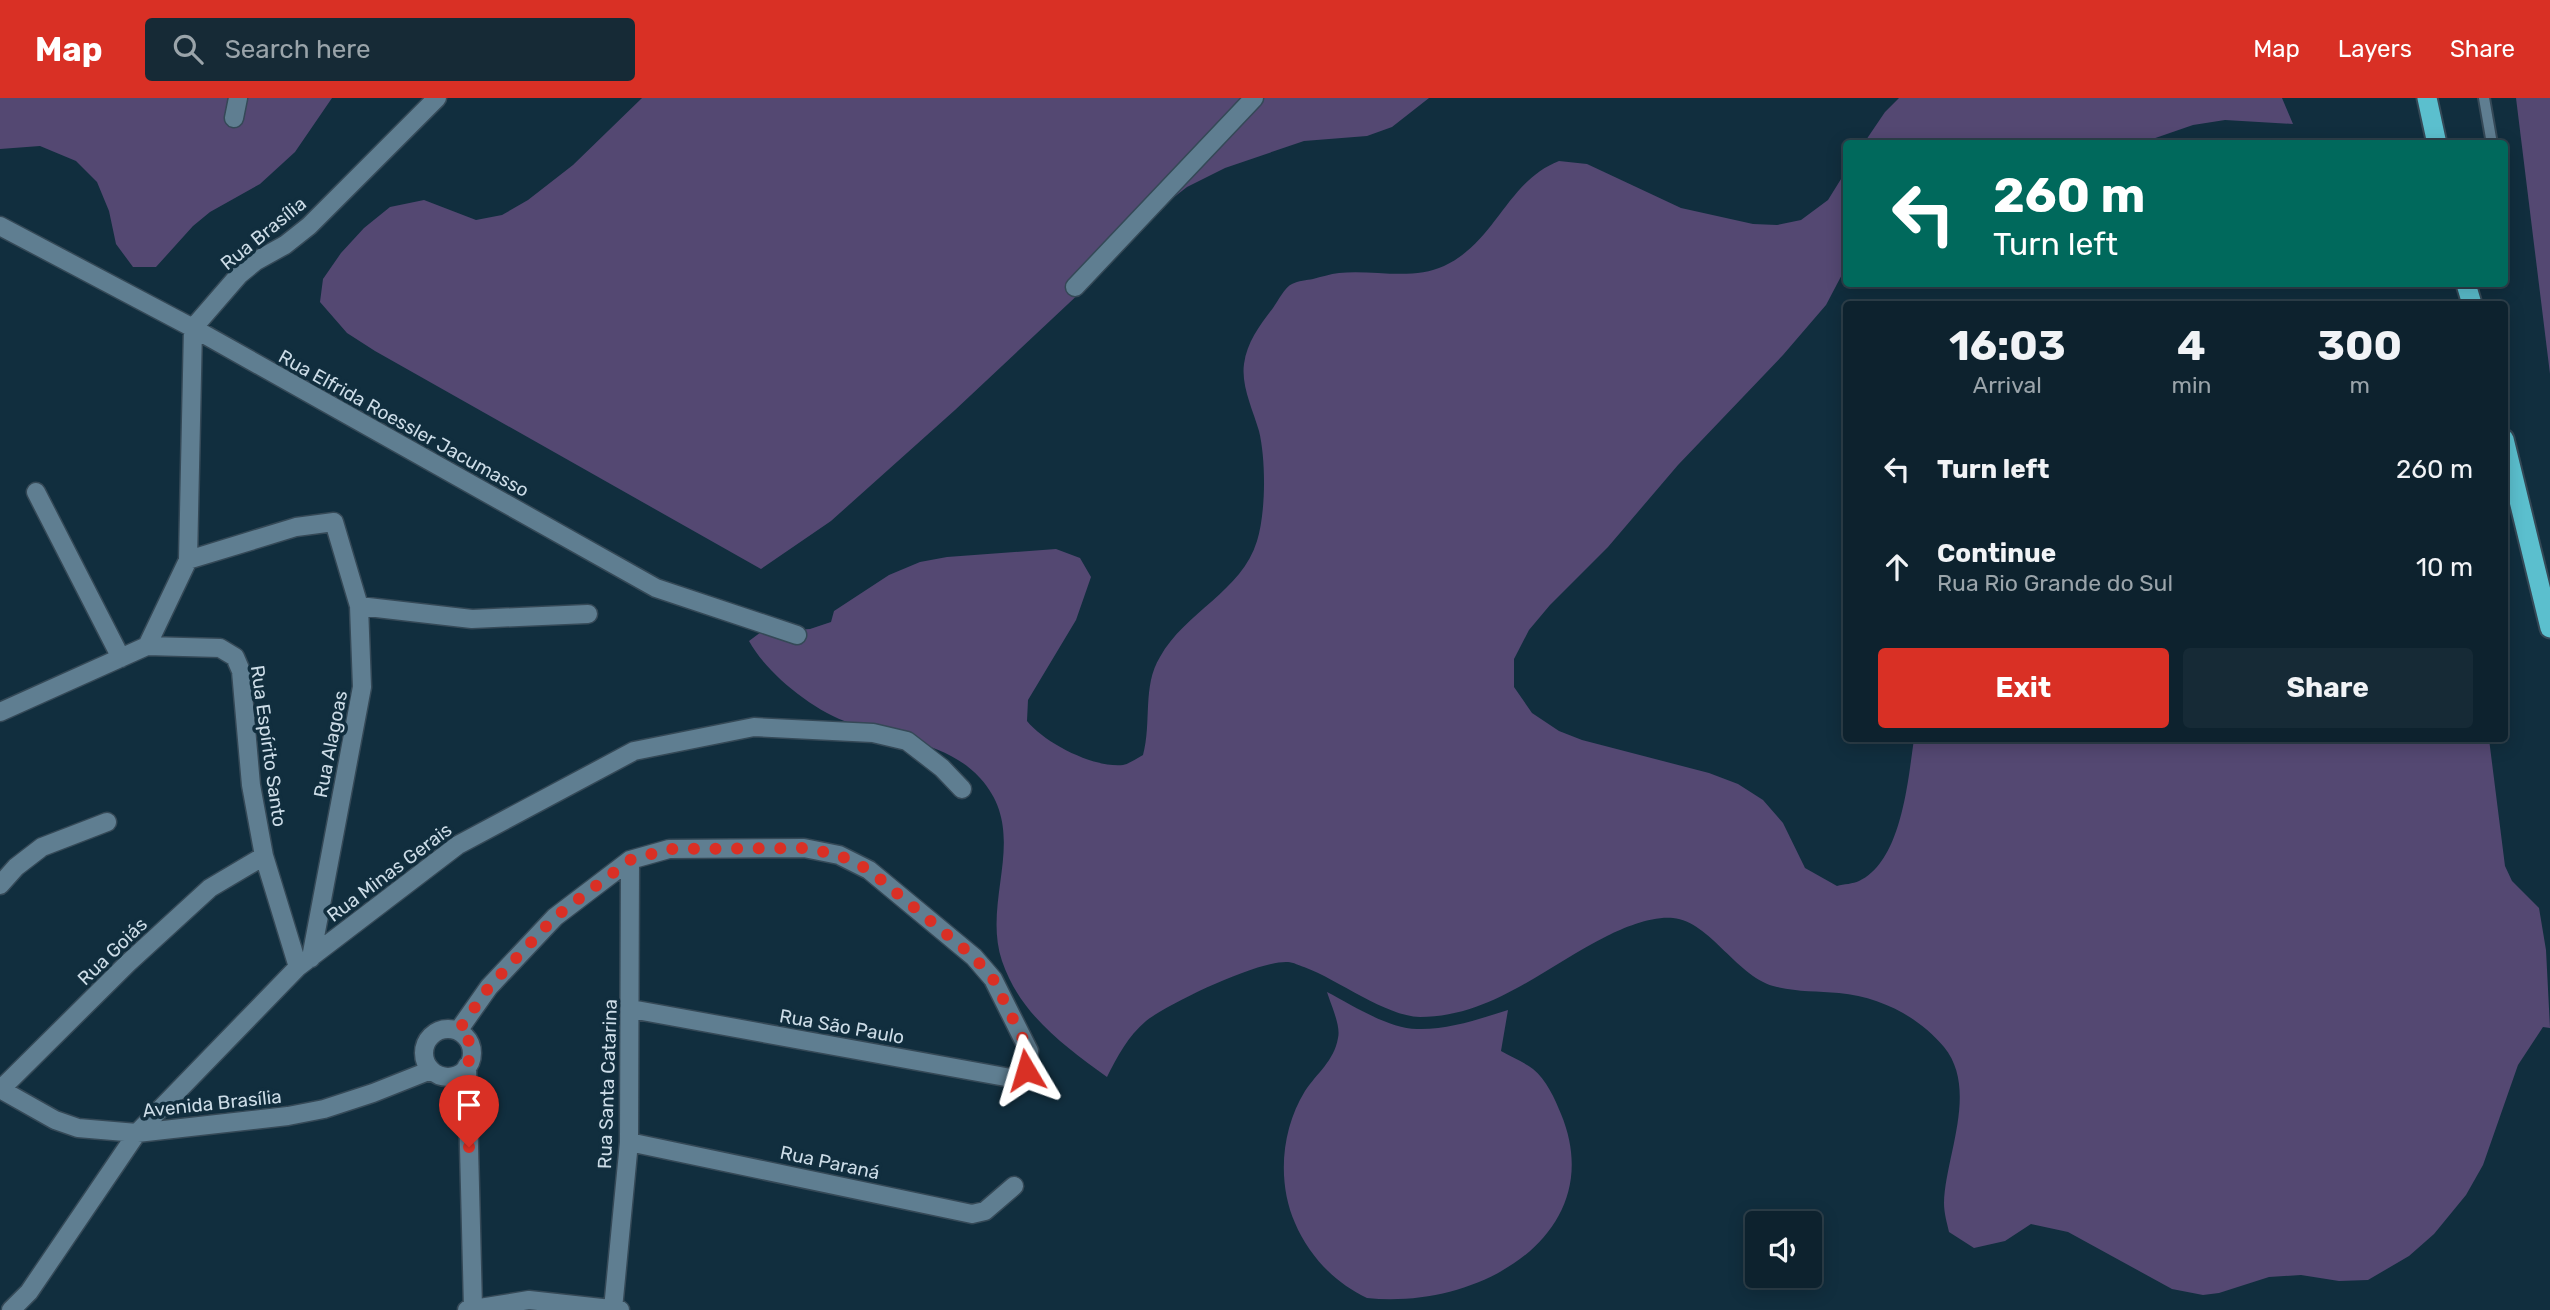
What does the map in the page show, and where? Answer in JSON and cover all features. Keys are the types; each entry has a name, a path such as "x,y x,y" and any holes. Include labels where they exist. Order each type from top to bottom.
{"highway":[{"path":"2427,98 2436,140"},
{"path":"2508,455 2550,628"}],"street":[{"path":"234,118 238,98"},
{"name":"Rua Brasília","path":"193,328 239,275 309,226 437,98"},
{"path":"1075,287 1254,98"},
{"name":"Rua Elfrida Roessler Jacumasso","path":"0,226 193,328 656,588 797,635"},
{"path":"148,646 188,560 193,328"},
{"path":"36,492 121,658"},
{"name":"Rua Alagoas","path":"188,560 296,527 334,522 359,606 362,687 305,962"},
{"path":"359,606 472,619 587,614"},
{"name":"Rua Espírito Santo","path":"0,712 148,646 220,648 235,657 241,671 251,785 264,856 305,962"},
{"name":"Rua Minas Gerais","path":"11,1310 29,1292 136,1133 305,962 458,845 634,751 754,727 873,733 907,741 942,768 962,789"},
{"path":"0,885 16,867 42,847 107,822"},
{"name":"Rua São Paulo","path":"630,860 669,849 804,848 839,855 869,870 974,957 993,979 1029,1051 1026,1070 1011,1078 631,1009"},
{"name":"Rua Goiás","path":"0,1090 128,963 210,888 264,856"},
{"path":"458,1031 489,987 555,917 630,860"},
{"name":"Rua Santa Catarina","path":"616,1309 629,1142 630,860"},
{"path":"467,1066 454,1076 438,1075 431,1070 424,1055 428,1039 442,1029 458,1031 470,1042 472,1051 467,1066 470,1309 529,1300 616,1309"},
{"name":"Avenida Brasília","path":"0,1090 55,1120 78,1128 136,1133 288,1116 324,1109 431,1070"},
{"name":"Rua Paraná","path":"629,1142 971,1214 985,1211 1014,1186"}],"lane":[{"path":"2484,98 2491,140"}],"shaded area":[{"path":"0,98 332,98 295,152 260,184 210,212 193,226 156,267 133,267 116,244 109,211 97,182 76,161 40,146 0,149"},
{"path":"642,98 1429,98 1392,127 1367,136 1304,141 1225,168 1187,187 1173,198 1100,274 955,410 831,521 761,569 375,351 347,333 320,302 323,279 341,253 364,228 390,207 424,200 476,220 502,215 528,200 573,165"},
{"path":"1899,98 2282,98 2293,124 2225,120 2193,125 2150,140 1866,140 1885,112"},
{"path":"2516,98 2550,98 2550,374"},
{"path":"1559,161 1587,164 1681,208 1753,224 1777,225 1801,220 1828,200 1843,176 1843,273 1826,305 1783,355 1678,465 1608,547 1550,605 1529,630 1514,659 1514,687 1532,713 1559,731 1582,740 1709,773 1738,784 1763,800 1783,823 1805,868 1837,886 1859,881 1873,871 1885,856 1900,818 1914,742 2489,742 2505,866 2512,881 2539,908 2546,950 2550,1028 2543,1027 2518,1065 2483,1165 2466,1195 2434,1234 2409,1256 2368,1280 2339,1281 2301,1275 2269,1277 2219,1293 2203,1295 2172,1289 2068,1232 2031,1224 2005,1241 1974,1248 1949,1232 1944,1210 1960,1103 1959,1083 1954,1064 1934,1036 1910,1017 1869,999 1839,993 1793,990 1763,982 1699,929 1686,921 1673,918 1648,920 1622,929 1584,948 1518,988 1471,1009 1446,1015 1420,1017 1392,1011 1318,973 1288,962 1257,968 1193,994 1146,1021 1128,1040 1107,1077 1060,1041 1032,1013 1010,980 1002,961 997,937 997,914 1004,844 1002,821 995,799 980,778 967,766 936,749 850,723 822,710 779,678 749,641 761,632 810,629 831,622 834,611 889,575 920,562 947,557 1056,549 1080,558 1091,577 1076,620 1028,700 1027,721 1045,738 1084,758 1111,765 1123,765 1143,755 1154,668 1171,641 1239,574 1257,541 1263,501 1263,456 1259,431 1246,389 1244,364 1255,334 1282,294 1294,283 1336,273 1419,273 1444,266 1477,242 1526,182"},
{"path":"1327,992 1371,1015 1406,1028 1452,1026 1508,1010 1501,1051 1533,1069 1546,1084 1561,1114 1571,1156 1568,1194 1551,1227 1526,1255 1492,1276 1453,1291 1410,1298 1367,1298 1344,1285 1315,1257 1301,1235 1289,1207 1284,1156 1297,1106 1336,1046 1338,1028"}],"route":[{"path":"469,1147 467,1066 472,1051 470,1042 458,1031 489,987 555,917 630,860 669,849 804,848 839,855 869,870 974,957 993,979 1029,1051 1026,1070"}]}
